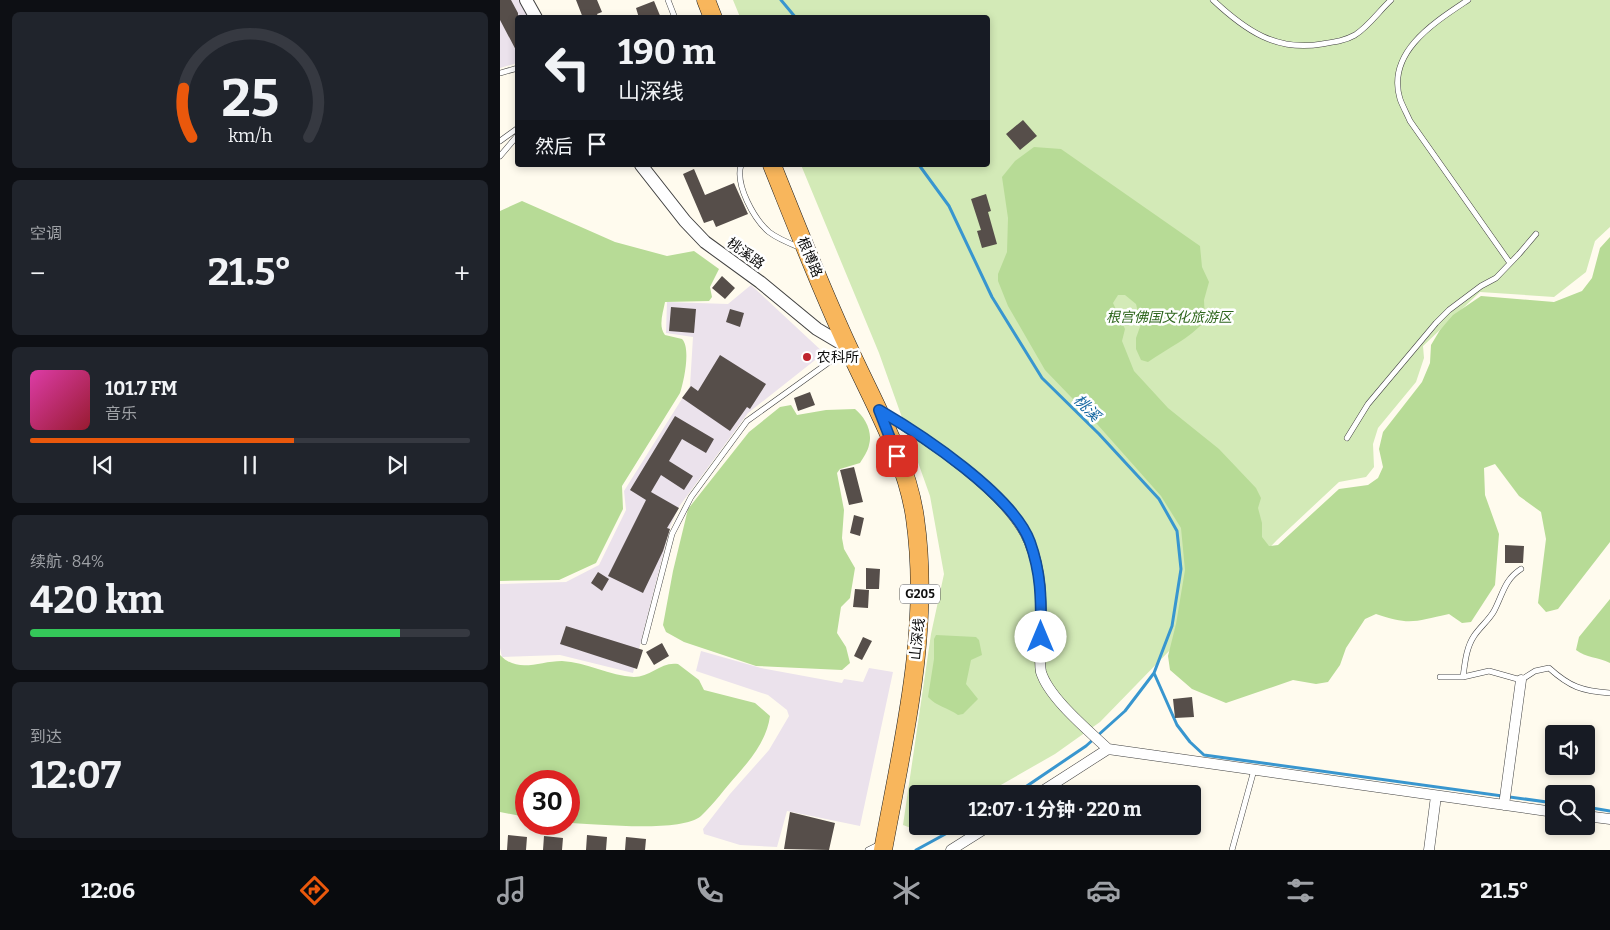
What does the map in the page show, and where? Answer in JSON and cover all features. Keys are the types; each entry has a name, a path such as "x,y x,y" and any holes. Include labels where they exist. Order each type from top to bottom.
{"highway":[{"path":"706,0 712,15"},
{"name":"根博路","path":"773,167 849,348"},
{"name":"山深线","path":"849,348 879,410 903,472 915,516 919,560 920,611 910,703 884,846"}],"street":[{"path":"526,0 534,15"},
{"name":"桃溪路","path":"643,167 705,242 760,282 817,329 849,348"},
{"path":"879,410 928,441 988,488 1010,510 1029,540 1041,585 1041,671 1061,703 1108,749 1545,811"},
{"path":"1504,805 1521,680"},
{"path":"1052,785 1108,749"},
{"path":"1428,850 1436,796"},
{"path":"1595,818 1610,820"},
{"path":"951,850 975,835"}],"lane":[{"path":"668,0 674,15"},
{"path":"1213,0 1230,16 1277,43 1307,47 1344,41 1358,33 1391,0"},
{"path":"1468,0 1432,24 1409,49 1402,64 1398,81 1400,99 1410,121 1510,264"},
{"path":"500,73 515,69"},
{"path":"500,141 515,130"},
{"path":"500,156 515,139"},
{"path":"740,167 739,173 741,185 756,219 771,233 808,251"},
{"path":"1347,438 1368,404 1436,322 1468,295 1496,278 1536,234"},
{"path":"644,642 672,534 691,497 747,422 849,348"},
{"path":"1463,677 1467,650 1473,637 1494,611 1504,586 1512,575 1521,569"},
{"path":"1440,677 1463,677 1490,671 1521,680 1535,671 1549,668 1565,682 1587,692 1610,693"},
{"path":"1232,850 1254,770"},
{"path":"868,850 884,846"}],"shaded area":[{"path":"500,0 524,0 530,15 515,15 515,64 500,68"},
{"path":"751,285 824,353 748,413 678,508 670,527 633,673 560,655 502,657 500,648 500,584 566,582 599,565 626,510 624,491 690,386 693,337 666,333 667,302 728,304"},
{"path":"701,651 761,668 842,683 844,679 863,682 869,668 893,672 860,826 787,811 777,847 740,845 704,834 703,829 730,794 769,750 789,716 787,710 768,695 696,671"}],"green space":[{"name":"根宫佛国文化旅游区","path":"733,0 1610,0 1610,227 1595,241 1586,272 1554,297 1480,292 1423,346 1424,358 1416,382 1378,428 1373,444 1374,467 1366,477 1339,482 1277,540 1100,722 1055,754 1001,785 909,785 909,827 903,825 931,634 944,574 930,496 879,353 802,167 990,167 990,15 739,15"},
{"path":"1034,147 1061,149 1200,246 1202,267 1209,282 1204,300 1205,321 1178,343 1148,362 1141,360 1136,349 1136,338 1141,324 1136,304 1125,295 1118,295 1113,303 1125,329 1122,341 1134,371 1168,408 1219,449 1256,488 1261,498 1258,508 1262,523 1262,537 1269,546 1278,545 1339,489 1368,485 1378,478 1383,467 1379,449 1383,432 1422,382 1430,363 1431,345 1440,330 1453,315 1481,296 1554,302 1582,291 1592,278 1600,248 1610,237 1610,542 1558,609 1546,612 1538,603 1546,539 1541,512 1519,496 1495,464 1484,468 1485,495 1499,534 1495,585 1471,622 1462,623 1449,614 1405,621 1376,614 1365,619 1346,648 1340,665 1328,682 1316,684 1293,680 1226,703 1192,689 1170,670 1168,656 1176,624 1185,570 1181,528 1161,496 1097,424 1045,370 1008,306 998,281 998,274 1007,252 1008,218 1002,177 1015,161"},
{"path":"522,201 615,242 667,256 694,251 719,269 710,287 712,297 709,301 665,302 662,319 663,331 665,335 682,339 685,343 685,373 680,393 622,486 623,509 596,563 559,580 500,581 500,211"},
{"path":"791,405 797,415 826,410 855,409 865,420 870,435 868,447 860,463 840,469 837,473 844,510 842,538 844,549 855,568 850,598 841,607 837,633 846,647 850,663 842,670 756,666 684,642 666,632 663,625 673,571 688,509 749,432 780,407"},
{"path":"1610,599 1610,663 1584,655 1576,650 1579,637"},
{"path":"936,635 976,637 979,640 982,655 971,660 966,684 978,699 963,714 958,715 935,703 928,697"},
{"path":"500,655 514,664 529,665 562,661 634,677 645,675 667,665 678,664 699,680 704,690 755,703 770,716 766,733 748,762 706,811 691,821 658,826 580,824 580,770 515,770 515,815 500,812"}],"building":[{"path":"500,0 511,0 518,13 518,15 515,15 515,48 500,20"},
{"path":"576,0 597,0 602,12 598,15 582,15"},
{"path":"654,1 660,15 638,15 636,8"},
{"path":"1023,120 1037,136 1020,150 1006,134"},
{"path":"694,169 705,195 734,183 748,214 716,227 713,220 704,223 683,174"},
{"path":"986,194 991,211 988,212 997,244 982,248 977,231 981,230 971,199"},
{"path":"722,276 735,288 725,299 712,288"},
{"path":"671,307 696,309 694,333 669,331"},
{"path":"730,309 744,313 740,327 726,322"},
{"path":"720,355 766,384 750,409 747,407 730,431 682,398 691,386 698,391"},
{"path":"810,392 815,405 798,411 794,398"},
{"path":"675,416 714,439 706,453 682,439 669,461 693,476 684,490 661,475 651,492 679,508 667,528 670,529 663,551 643,593 608,576 646,500 630,490"},
{"path":"854,467 863,502 849,505 840,470"},
{"path":"854,515 864,518 860,536 850,533"},
{"path":"1505,545 1524,546 1523,563 1505,563"},
{"path":"866,568 880,569 879,589 866,589"},
{"path":"598,572 609,579 602,591 591,583"},
{"path":"855,589 869,590 868,608 853,607"},
{"path":"566,626 643,650 637,669 560,644"},
{"path":"863,637 872,641 862,660 854,656"},
{"path":"662,643 669,656 654,665 646,652"},
{"path":"1192,697 1194,717 1175,718 1173,699"},
{"path":"790,812 835,823 829,850 784,849"},
{"path":"508,835 527,837 526,850 507,850"},
{"path":"587,835 607,837 606,850 586,850"},
{"path":"544,836 563,838 562,850 543,850"},
{"path":"626,837 646,839 645,850 625,850"}],"waterway":[{"name":"桃溪","path":"781,0 794,15"},
{"name":"桃溪","path":"920,167 949,206 992,297 1042,378 1099,434 1159,499 1177,531 1181,569 1172,626 1154,673 1125,711 1086,746 1028,785"},
{"path":"1154,673 1177,725 1190,742 1204,755 1545,802"},
{"path":"1595,808 1610,811"},
{"path":"916,850 944,835"}],"place":[{"name":"农科所","path":"807,357"}],"route":[{"path":"897,456 879,410 928,441 988,488 1010,510 1029,540 1041,585 1041,637"}]}
